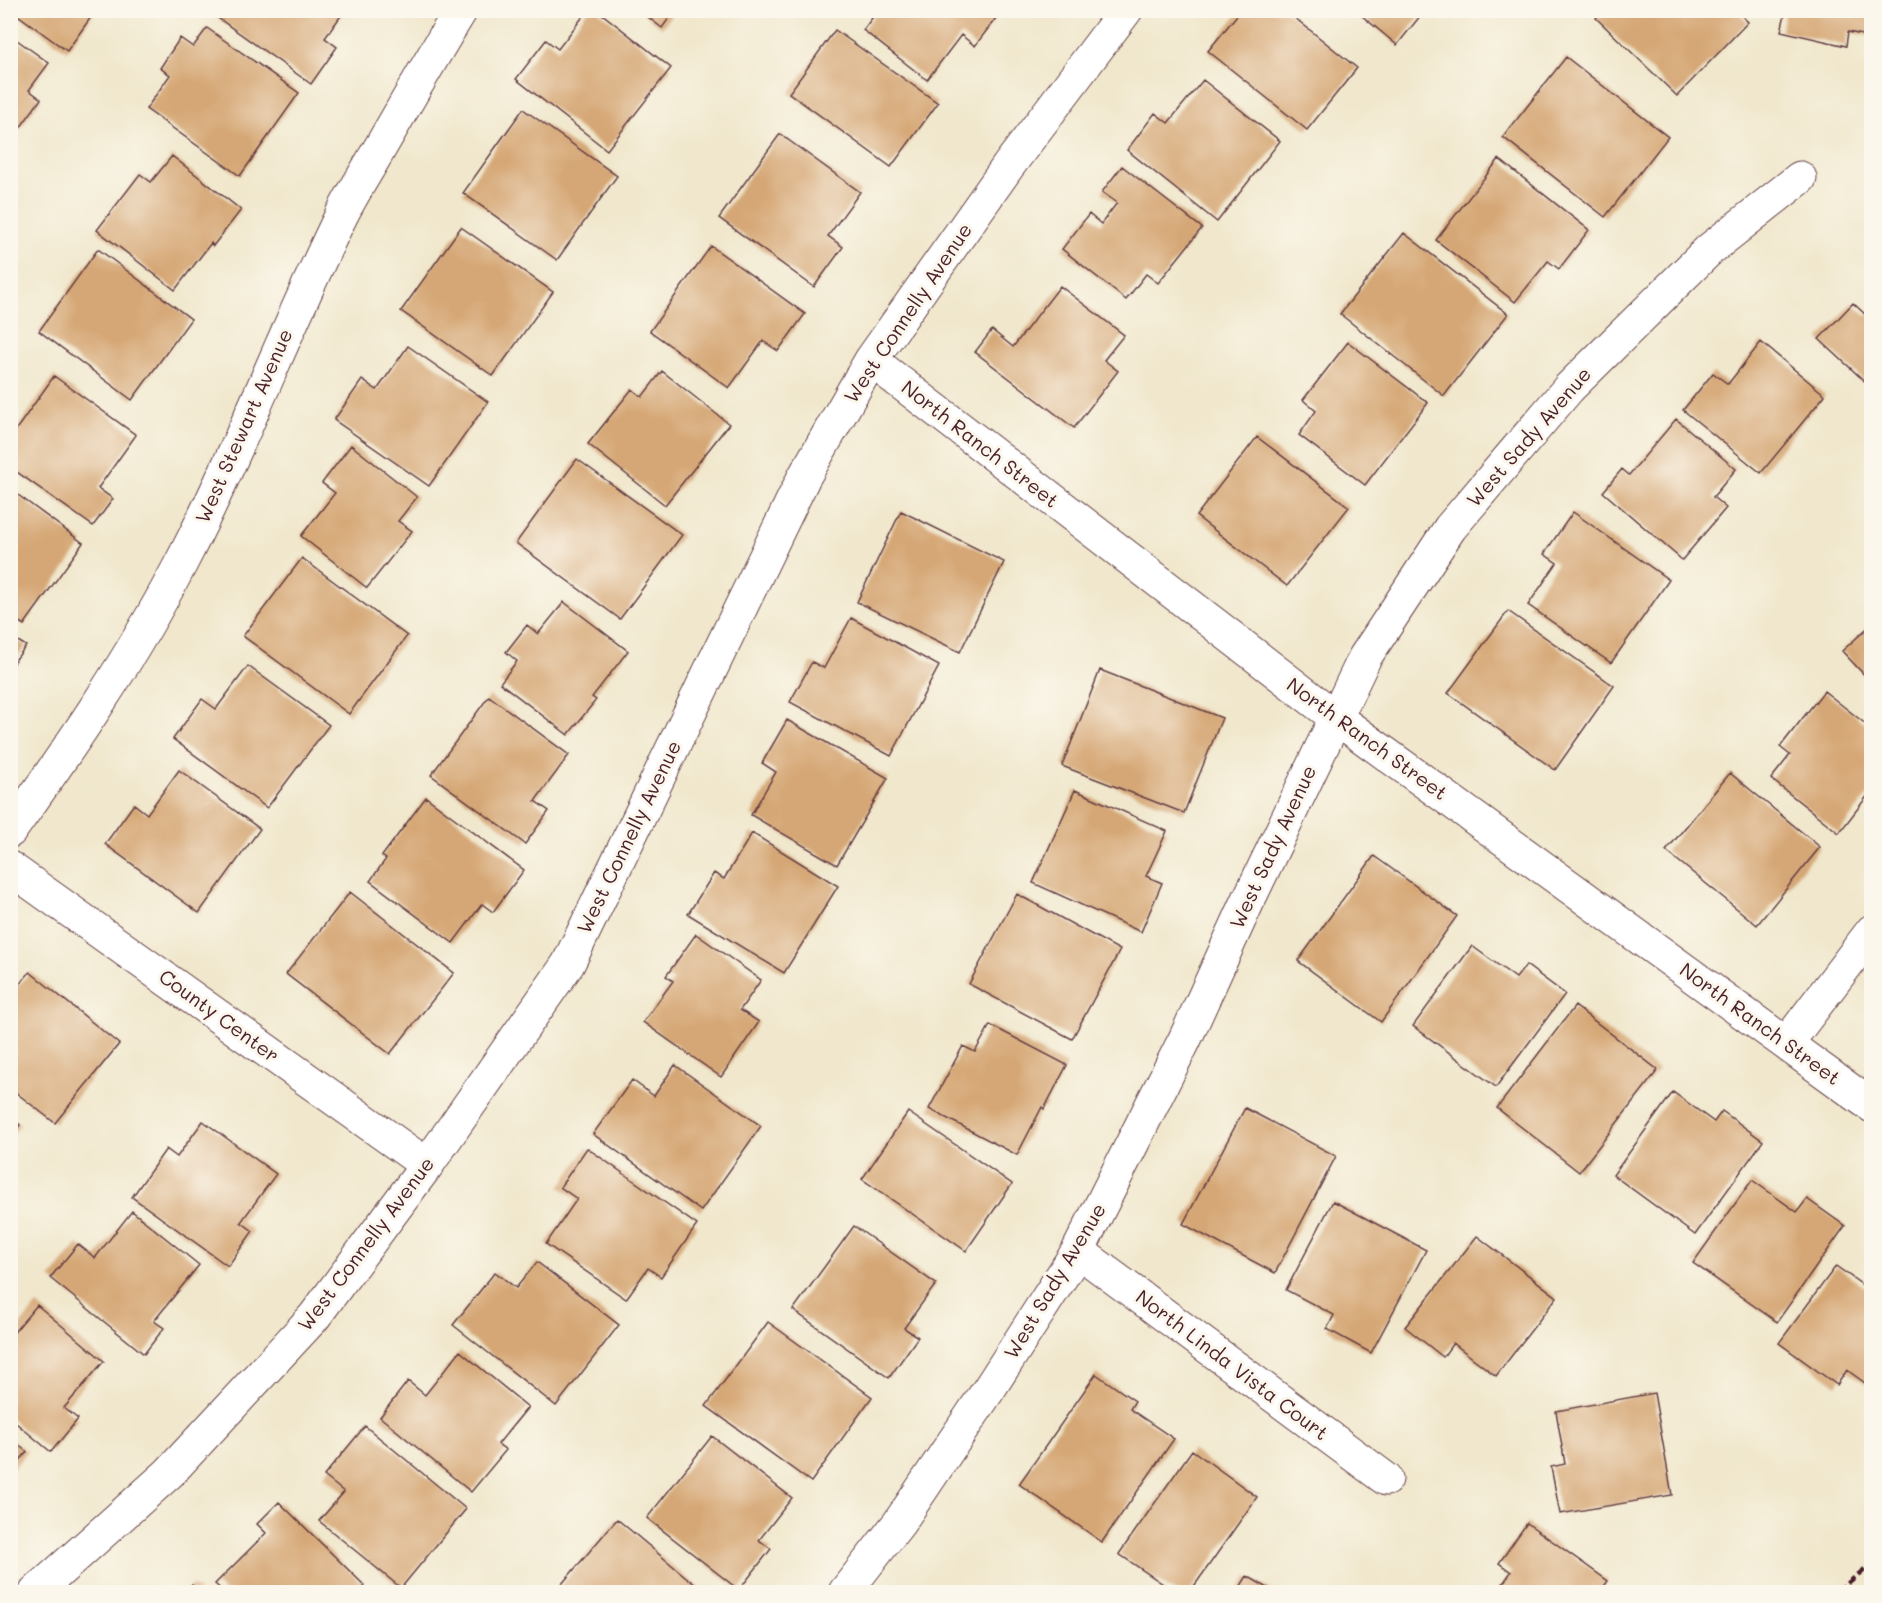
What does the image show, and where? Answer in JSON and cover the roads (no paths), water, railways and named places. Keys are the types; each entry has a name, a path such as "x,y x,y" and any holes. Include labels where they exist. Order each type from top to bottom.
{"street":[{"name":"West Stewart Avenue","path":"10,831 62,760 124,665 180,565 231,460 283,338 341,216 461,10"},
{"name":"West Connelly Avenue","path":"36,1593 169,1473 314,1317 427,1165 568,964 804,477 871,360 1009,165 1126,10"},
{"name":"West Sady Avenue","path":"845,1593 925,1485 1078,1251 1185,1039 1365,657 1450,528 1569,388 1709,250 1800,178"},
{"name":"North Ranch Street","path":"871,360 1335,717 1872,1106"},
{"name":"County Center","path":"10,868 427,1165"},
{"path":"1787,1043 1872,931"},
{"name":"North Linda Vista Court","path":"1078,1251 1386,1479"}],"railway":[{"path":"1837,1592 1872,1563"}]}
